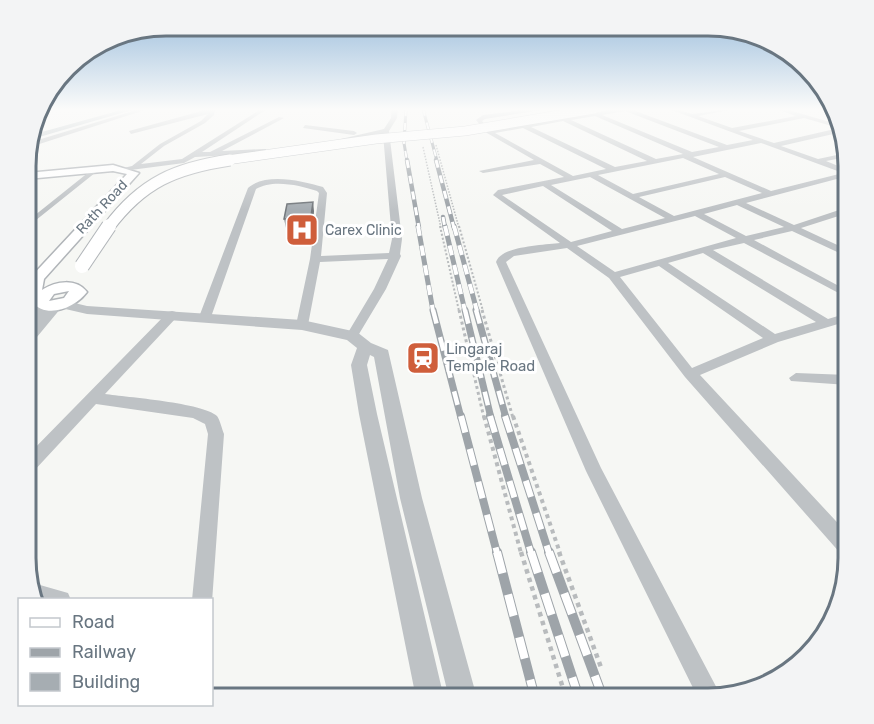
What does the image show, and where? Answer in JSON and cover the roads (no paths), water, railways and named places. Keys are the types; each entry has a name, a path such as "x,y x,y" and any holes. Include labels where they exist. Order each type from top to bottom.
{"main road":[{"path":"67,286 110,225 140,193 162,178 181,170 216,162 352,143"},
{"name":"Rath Road","path":"36,176 128,168 134,172 36,274"},
{"path":"67,286 76,288 79,292 74,298 50,303 49,291 67,286"},
{"name":"Rath Road","path":"36,293 50,303"}],"street":[{"path":"128,168 166,143"},
{"path":"128,168 184,161 212,143"},
{"path":"212,154 233,143"},
{"path":"193,155 327,143"},
{"path":"387,143 397,238 396,256 377,294 358,341 359,365 428,688"},
{"path":"509,143 573,179"},
{"path":"558,143 614,170"},
{"path":"613,143 654,162"},
{"path":"662,143 725,175 770,194"},
{"path":"715,143 726,147"},
{"path":"751,143 501,192 497,195 613,276 690,374 838,536"},
{"path":"767,143 838,169"},
{"path":"775,145 784,143"},
{"path":"817,161 838,156"},
{"path":"483,171 543,161"},
{"path":"592,175 673,219"},
{"path":"630,197 725,175"},
{"path":"705,688 594,471 501,262 506,255 511,253 570,245 838,176"},
{"path":"205,317 255,184 285,183 320,189 323,193 315,259 302,325"},
{"path":"545,184 620,232"},
{"path":"738,202 838,249"},
{"path":"696,213 838,290"},
{"path":"613,276 704,249 793,228 838,213"},
{"path":"704,249 826,323"},
{"path":"315,259 396,256"},
{"path":"660,262 772,339"},
{"path":"36,319 50,303 87,309 302,325 358,341 382,354 411,498 460,688"},
{"path":"36,458 172,315"},
{"path":"690,374 772,339 838,320"},
{"path":"796,378 838,380"},
{"path":"93,398 196,413 211,420 216,434 202,598"}],"lane":[{"path":"36,217 95,170"}],"railway":[{"path":"404,143 407,161"},
{"path":"432,143 437,161"},
{"path":"407,160 419,228"},
{"path":"436,160 454,228"},
{"path":"443,217 445,228"},
{"path":"418,226 433,311"},
{"path":"445,226 465,311"},
{"path":"454,226 477,311"},
{"path":"433,310 461,418"},
{"path":"465,310 491,418"},
{"path":"476,310 506,418"},
{"path":"461,416 497,553"},
{"path":"490,416 531,553"},
{"path":"505,416 549,553"},
{"path":"497,552 532,688"},
{"path":"531,552 576,688"},
{"path":"549,552 599,688"}],"place":[{"name":"Carex Clinic","path":"302,230"},
{"name":"Lingaraj Temple Road","path":"423,358"}]}
